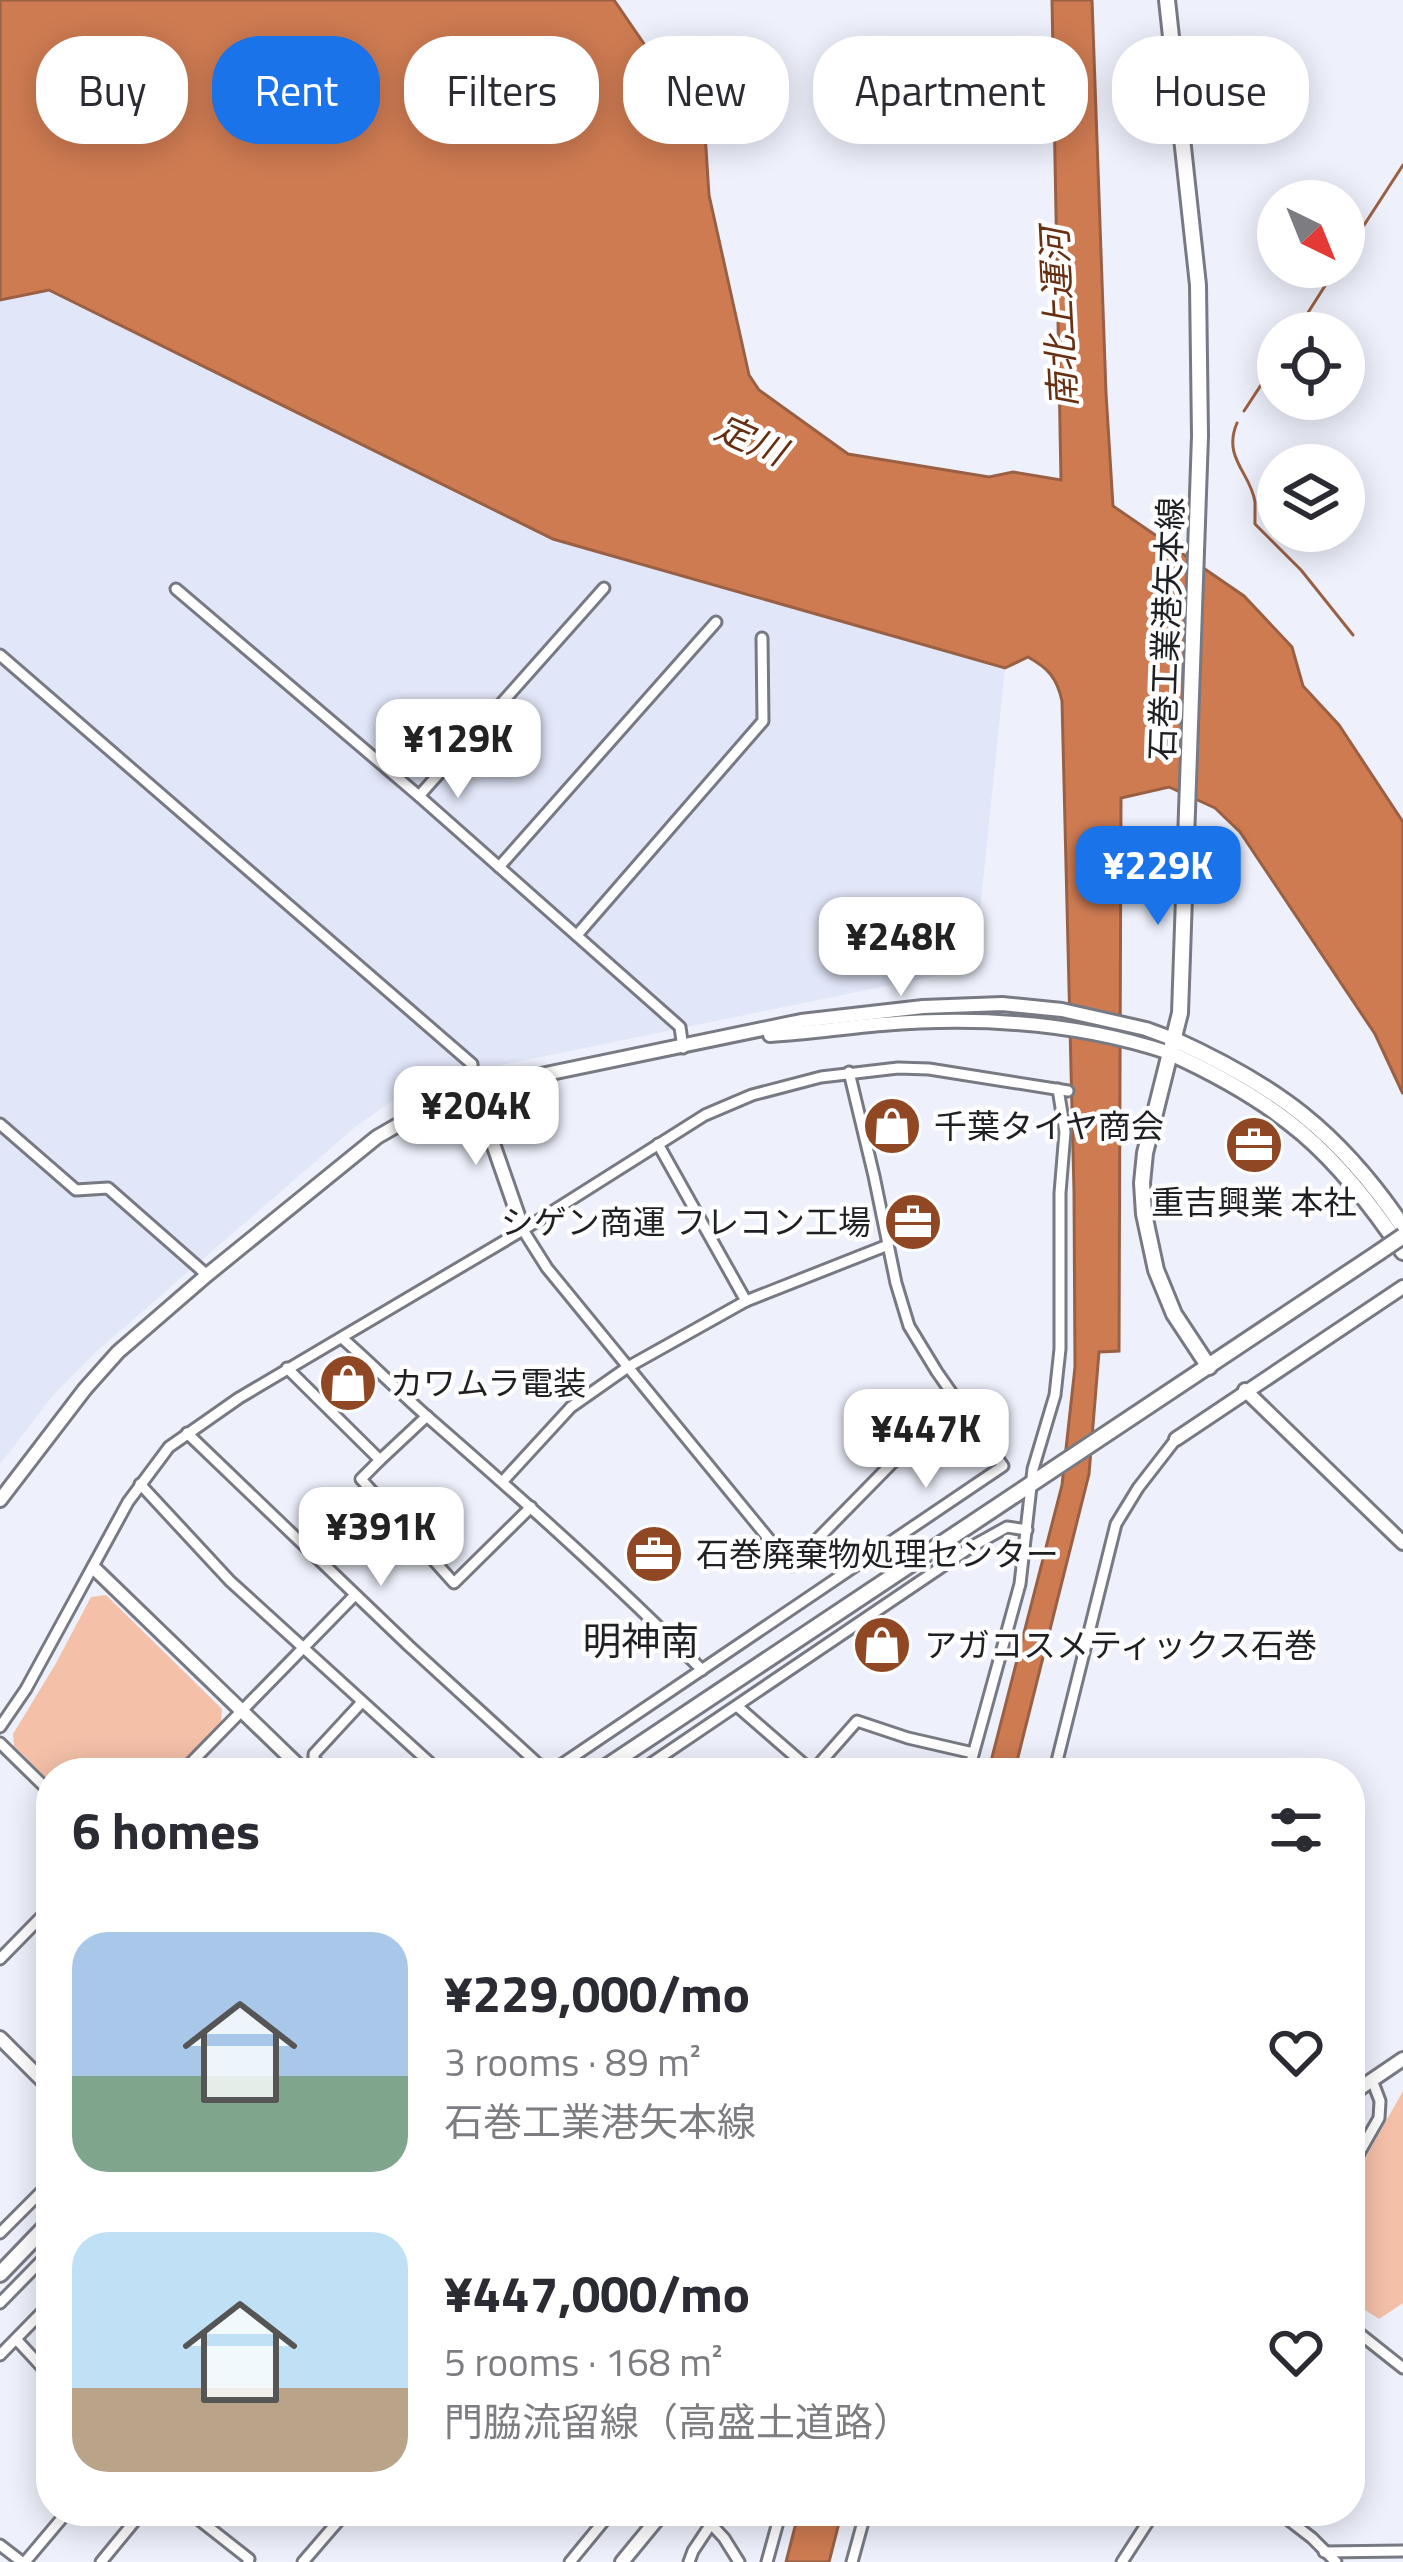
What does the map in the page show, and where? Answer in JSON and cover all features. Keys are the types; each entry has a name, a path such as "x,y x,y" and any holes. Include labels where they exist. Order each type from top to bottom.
{"main road":[{"name":"石巻工業港矢本線","path":"1167,0 1198,285 1199,436 1180,1012 1145,1153 1142,1184 1156,1270 1174,1314 1209,1367"},
{"path":"1172,1046 1232,1066 1311,1120 1365,1173 1403,1226"},
{"path":"1172,1046 1303,1131 1354,1183 1403,1252"},
{"path":"620,1758 1403,1236"},
{"path":"0,2274 36,2237"}],"street":[{"path":"419,796 604,588"},
{"path":"176,589 680,1027 683,1048"},
{"path":"499,866 716,622"},
{"path":"578,935 763,721 761,638"},
{"path":"0,655 472,1064 474,1089 523,1230 547,1268 790,1566 897,1458 962,1407"},
{"path":"0,1500 118,1352 377,1137 474,1089 801,1021 923,1007 1002,1004 1062,1010 1130,1025 1172,1046"},
{"path":"739,1036 941,1020 1009,1020 1172,1046"},
{"path":"0,1727 140,1484 187,1433 706,1115 752,1096 849,1072 898,1067 1063,1090 1060,1349 1055,1395 1033,1468 1020,1584 972,1758"},
{"path":"571,1758 1003,1466 909,1326 849,1072"},
{"path":"0,1124 76,1190 108,1188 207,1275"},
{"path":"658,1144 746,1301"},
{"path":"503,1480 571,1407 628,1367 746,1301 888,1245"},
{"path":"1058,1758 1117,1524 1138,1488 1177,1438 1403,1287"},
{"path":"342,1338 503,1480 702,1670"},
{"path":"287,1368 380,1460"},
{"path":"1245,1390 1403,1543"},
{"path":"427,1416 361,1479 454,1583 531,1507"},
{"path":"187,1433 533,1758"},
{"path":"140,1484 230,1581 424,1758"},
{"path":"659,1758 997,1531 1027,1530"},
{"path":"94,1568 291,1758"},
{"path":"196,1758 355,1594"},
{"path":"314,1758 362,1702"},
{"path":"736,1706 797,1758"},
{"path":"825,1758 857,1721 973,1753"},
{"path":"0,1743 36,1778"},
{"path":"0,1959 36,1922"},
{"path":"0,2038 36,2074"},
{"path":"1365,2085 1403,2059"},
{"path":"1365,2143 1379,2118 1380,2101 1372,2080"},
{"path":"0,2234 36,2197"},
{"path":"0,2303 36,2266"},
{"path":"0,2355 36,2318"},
{"path":"1365,2338 1403,2368"},
{"path":"16,2339 36,2361"},
{"path":"0,2545 24,2562 55,2526"},
{"path":"101,2562 131,2526"},
{"path":"207,2526 248,2562"},
{"path":"303,2562 334,2526"},
{"path":"570,2562 600,2526"},
{"path":"622,2562 652,2526"},
{"path":"689,2562 710,2526"},
{"path":"713,2526 739,2562"},
{"path":"767,2562 777,2526"},
{"path":"852,2562 862,2526"},
{"path":"1123,2562 1146,2526"},
{"path":"1296,2526 1336,2562"},
{"path":"1324,2552 1403,2552"}],"shaded area":[{"path":"49,290 553,539 1005,668 974,968 448,1076 398,1097 354,1128 98,1350 54,1394 0,1464 0,300"},
{"path":"106,1595 222,1709 221,1724 188,1758 36,1758 36,1768 14,1746 13,1734 91,1597"},
{"path":"1403,2091 1403,2303 1379,2319 1365,2310 1365,2158"}],"water":[{"path":"0,0 614,0 639,36 623,36 623,144 706,144 709,195 749,375 759,390 848,454 989,477 1013,472 1061,480 1055,144 1088,144 1088,36 1053,36 1052,0 1092,0 1113,506 1244,596 1292,647 1303,686 1339,725 1403,822 1403,1094 1375,1034 1240,832 1215,808 1169,787 1121,798 1119,1351 1099,1352 1089,1474 1018,1758 992,1758 1062,1485 1075,1367 1062,701 1054,680 1028,657 1005,668 553,539 49,290 0,300"},
{"path":"795,2526 838,2526 829,2562 786,2562"}],"waterway":[{"path":"1365,224 1403,165"},
{"path":"1308,312 1324,288"},
{"path":"1244,411 1257,391"},
{"path":"1237,423 1233,446 1255,502 1255,524 1301,570 1353,635"}],"place":[{"name":"千葉タイヤ商会","path":"892,1126"},
{"name":"重吉興業 本社","path":"1254,1145"},
{"name":"シゲン商運 フレコン工場","path":"913,1222"},
{"name":"カワムラ電装","path":"348,1383"},
{"name":"石巻廃棄物処理センター","path":"654,1554"},
{"name":"アガコスメティックス石巻","path":"882,1645"}],"district":[{"name":"明神南","path":"641,1640"}],"water label":[{"name":"南北上運河","path":"1058,318"},
{"name":"定川","path":"751,439"}]}
